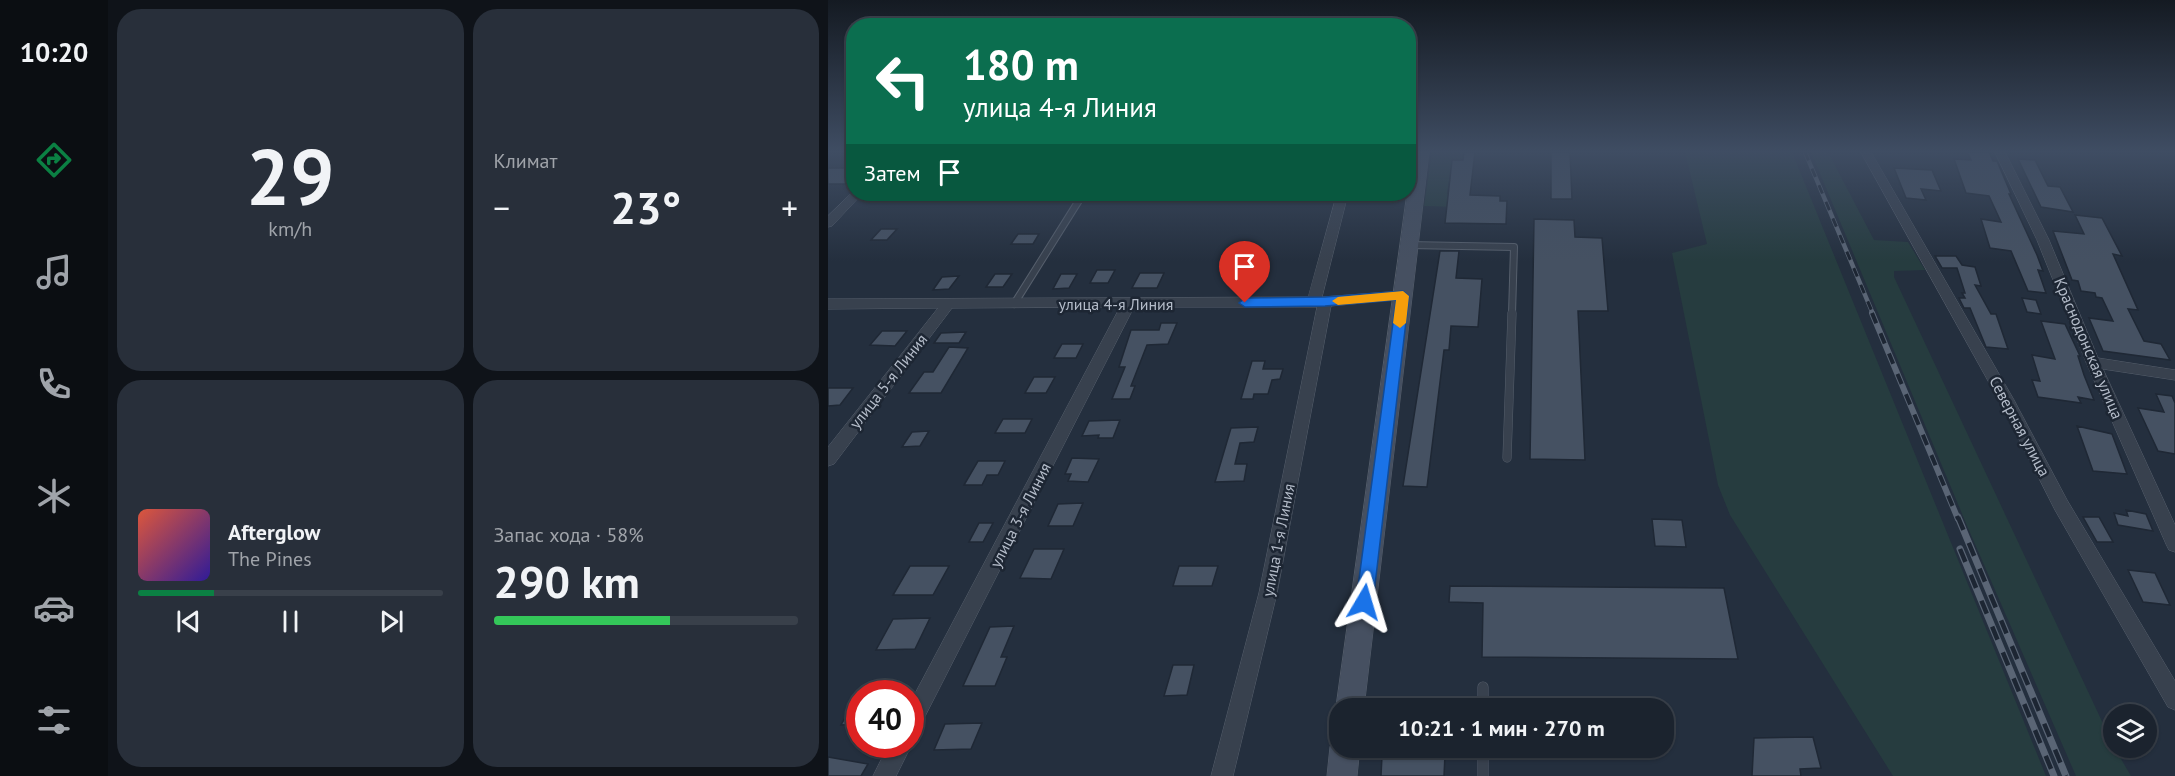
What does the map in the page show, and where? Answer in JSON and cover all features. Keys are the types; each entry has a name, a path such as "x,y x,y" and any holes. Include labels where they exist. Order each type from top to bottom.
{"street":[{"name":"Северная улица","path":"1886,188 2008,404 2061,505 2175,700"},
{"name":"Краснодонская улица","path":"2018,188 2175,544"},
{"path":"828,223 849,201"},
{"name":"улица 1-я Линия","path":"1222,776 1268,593 1320,302 1341,201"},
{"path":"1351,698 1415,201"},
{"name":"улица 4-я Линия","path":"828,304 1320,302 1403,296"},
{"name":"улица 5-я Линия","path":"828,459 949,303"},
{"name":"улица 3-я Линия","path":"924,698 1129,304"},
{"path":"2093,362 2175,375"},
{"path":"884,776 894,758"},
{"path":"1342,776 1344,758"}],"lane":[{"path":"1014,304 1079,201"},
{"path":"1409,245 1514,247 1507,458"},
{"path":"1483,687 1483,698"},
{"path":"1483,758 1483,776"}],"green space":[{"path":"1427,188 1448,188 1447,194 1459,195 1458,207 1424,206"},
{"path":"1694,188 1807,188 2046,776 1893,776 1730,515 1718,485 1672,253 1707,244"},
{"path":"1826,188 1847,188 1874,240 1908,242 1925,270 1894,271 1894,277 2103,724 2103,758 2120,758 2131,776 2076,776 1968,528"}],"building":[{"path":"1449,188 1471,188 1470,195 1500,196 1500,201 1507,201 1506,224 1445,223"},
{"path":"1551,188 1572,188 1572,199 1551,199"},
{"path":"1902,188 1940,188 1941,191 1921,189 1926,200 1906,198"},
{"path":"1964,188 2009,188 2011,194 2009,194 2043,271 2038,270 2046,293 2028,291 2011,251 1990,248 1981,219 2001,222 1989,196 1966,193"},
{"path":"2032,188 2061,188 2073,212 2041,207"},
{"path":"2075,215 2102,218 2122,256 2113,254 2138,310 2128,309 2144,341 2161,344 2170,360 2103,351 2089,318 2113,321 2102,298 2096,297 2095,293 2081,291 2078,281 2072,280 2053,231 2084,234"},
{"path":"1534,219 1574,220 1575,237 1602,238 1608,311 1578,311 1585,460 1530,459"},
{"path":"881,229 897,229 887,240 871,240"},
{"path":"1018,234 1039,234 1033,244 1011,244"},
{"path":"1440,251 1459,251 1456,278 1482,279 1478,327 1451,326 1449,350 1444,350 1427,487 1403,486"},
{"path":"1935,256 1956,256 1962,265 1975,267 1981,286 1975,285 1991,314 1996,314 2008,349 1986,347 1970,308 1964,308 1959,298 1965,298 1962,293 1965,293 1957,268 1942,268"},
{"path":"1097,270 1115,270 1108,283 1090,283"},
{"path":"1140,273 1164,273 1157,288 1132,288"},
{"path":"995,274 1012,274 1003,287 986,287"},
{"path":"1061,274 1077,274 1069,288 1053,289"},
{"path":"959,276 949,289 933,290 942,277"},
{"path":"2022,298 2036,300 2041,314 2027,312"},
{"path":"2041,321 2065,324 2080,356 2078,356 2094,400 2078,397 2081,403 2038,397 2032,380 2040,381 2032,355 2055,359"},
{"path":"1161,323 1177,323 1168,344 1147,345 1131,386 1135,386 1130,399 1112,399 1125,367 1119,367 1131,330 1159,330"},
{"path":"882,331 907,331 895,346 870,345"},
{"path":"966,332 959,343 934,343 941,333"},
{"path":"1062,344 1083,344 1076,358 1054,358"},
{"path":"949,347 968,348 941,393 909,393 924,372 933,372"},
{"path":"1252,361 1265,361 1263,369 1283,369 1280,379 1272,380 1268,394 1254,394 1253,399 1241,399"},
{"path":"1034,377 1055,377 1046,393 1025,393"},
{"path":"828,388 853,388 840,405 828,406"},
{"path":"2156,394 2172,396 2175,403 2175,454 2158,451 2138,408 2164,412"},
{"path":"1003,419 1032,419 1025,433 995,433"},
{"path":"1120,420 1113,438 1098,438 1099,435 1082,436 1089,421"},
{"path":"2077,426 2112,434 2127,474 2093,471"},
{"path":"1258,427 1254,442 1240,443 1235,464 1247,464 1244,481 1215,482 1231,428"},
{"path":"929,431 920,446 902,447 912,432"},
{"path":"1072,458 1099,459 1088,482 1068,481 1071,474 1065,474"},
{"path":"978,461 1005,461 998,475 987,475 982,485 964,485"},
{"path":"1083,503 1073,526 1048,526 1058,504"},
{"path":"2126,510 2146,514 2153,531 2118,525 2114,513 2128,516"},
{"path":"2083,517 2099,517 2113,542 2097,542"},
{"path":"1652,519 1682,520 1686,547 1655,546"},
{"path":"979,523 993,523 983,542 969,542"},
{"path":"1034,549 1064,549 1051,579 1020,578"},
{"path":"910,566 949,566 933,595 893,595"},
{"path":"1179,566 1218,566 1212,586 1173,586"},
{"path":"2128,570 2155,573 2170,605 2143,602"},
{"path":"1450,586 1724,588 1738,659 1482,657 1483,603 1449,602"},
{"path":"930,618 915,649 876,650 893,619"},
{"path":"1014,626 1001,657 1007,657 995,686 963,686 990,627"},
{"path":"1173,665 1194,665 1187,695 1164,696"},
{"path":"982,723 971,749 934,750 945,724"},
{"path":"1813,737 1821,768 1800,769 1801,776 1752,776 1754,738"},
{"path":"828,757 868,764 861,776 828,776"},
{"path":"1382,758 1445,758 1444,776 1381,776"}],"railway":[{"path":"1820,188 1873,314"},
{"path":"1872,313 1958,519"},
{"path":"1958,517 2066,776"},
{"path":"1960,549 2054,776"}],"slow traffic":[{"path":"1338,301 1403,296 1400,323"}],"route":[{"path":"1245,303 1325,302 1403,296 1364,602"}]}
